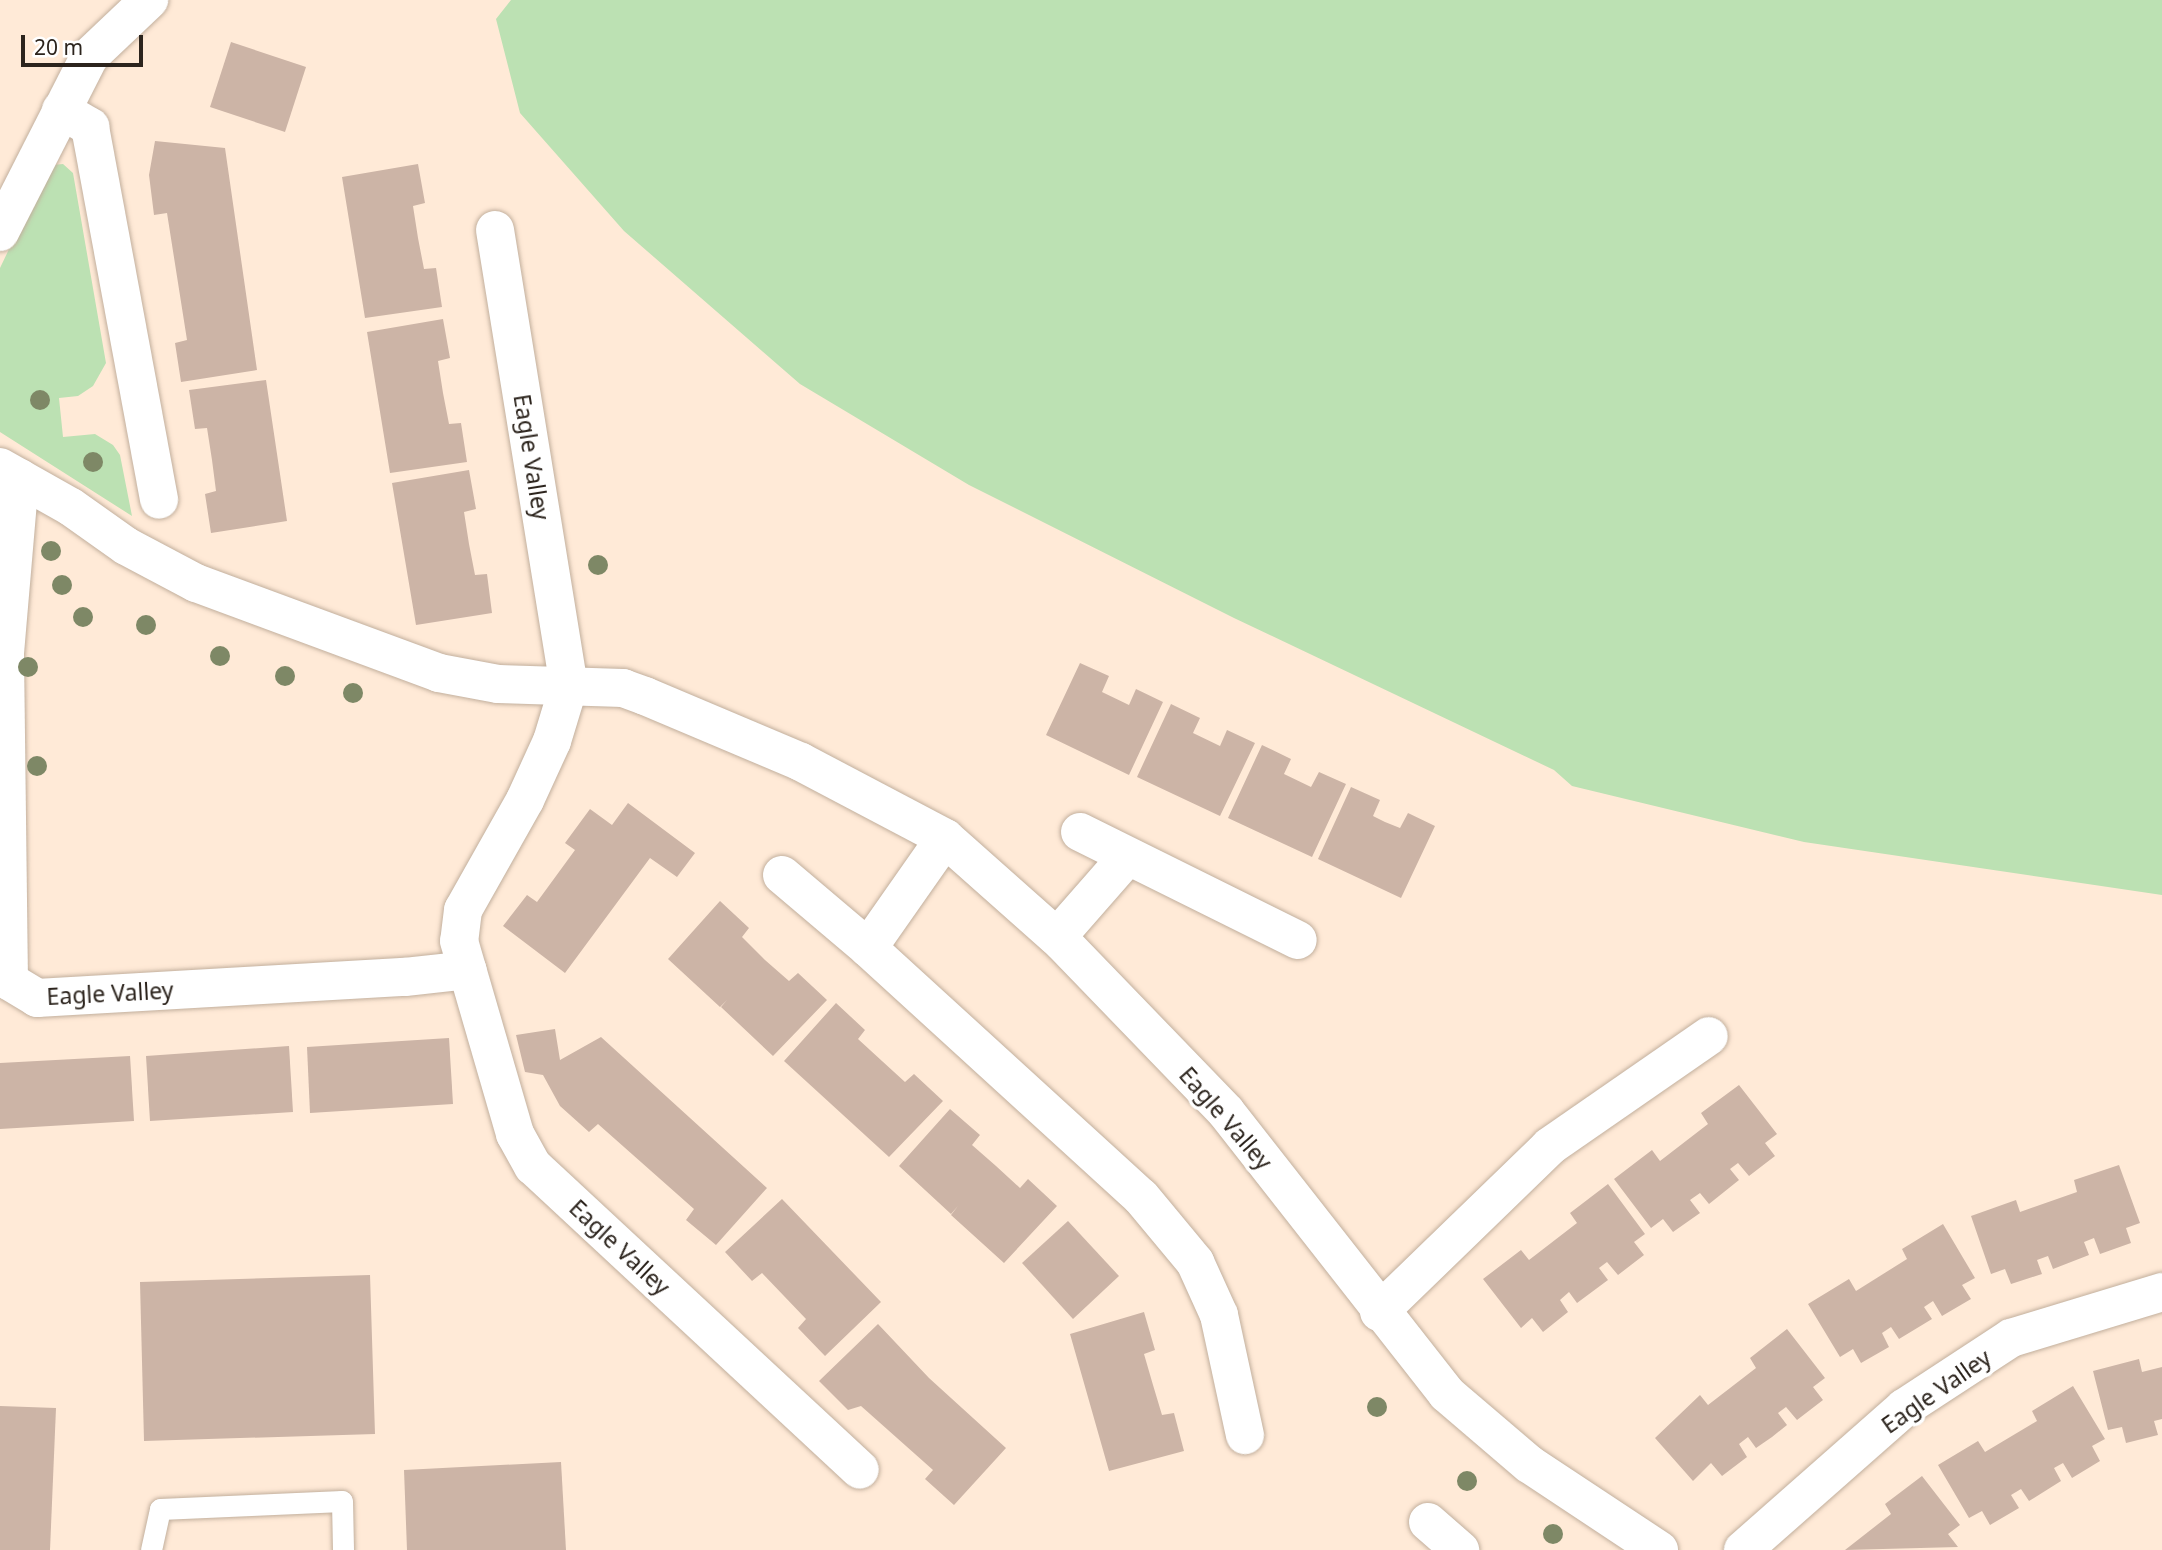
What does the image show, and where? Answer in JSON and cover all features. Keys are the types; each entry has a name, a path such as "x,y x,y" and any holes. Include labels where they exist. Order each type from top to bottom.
{"street":[{"path":"0,232 89,57 149,0"},
{"path":"61,110 89,127 159,500"},
{"name":"Eagle Valley","path":"495,230 569,685 552,741 525,800 463,910 459,941 515,1135 533,1166 860,1470"},
{"name":"Eagle Valley","path":"10,472 126,546 196,583 386,656 498,684 623,688 663,702 801,762 945,838 1057,937 1226,1112 1380,1312 1447,1394 1529,1464 1659,1550"},
{"name":"Eagle Valley","path":"10,472 5,654 9,981 37,998 405,977 468,970"},
{"path":"1080,832 1298,940"},
{"path":"868,948 945,838"},
{"path":"1057,937 1128,857"},
{"path":"782,875 868,948 1141,1197 1195,1262 1219,1315 1245,1435"},
{"path":"1380,1312 1550,1146 1709,1036"},
{"name":"Eagle Valley","path":"1743,1550 1904,1408 2011,1338 2162,1292"},
{"path":"1428,1522 1460,1550"}],"lane":[{"path":"150,1550 160,1508 342,1501 343,1550"}],"green space":[{"path":"511,0 2162,0 2162,895 1804,842 1572,786 1554,770 1234,618 969,485 800,384 624,231 520,113 496,19"},
{"path":"63,164 73,173 106,363 93,386 78,396 59,398 63,437 95,434 113,445 120,455 132,516 0,432 0,268 45,174 53,165"}],"building":[{"path":"231,42 306,67 285,132 210,107"},
{"path":"155,141 225,148 257,370 181,382 175,343 187,340 167,213 154,215 149,175"},
{"path":"418,164 425,203 413,206 418,238 424,269 436,268 442,307 365,318 342,177"},
{"path":"443,319 450,358 438,361 443,393 449,424 461,423 467,462 390,473 367,332"},
{"path":"266,380 287,521 211,533 205,494 216,491 212,460 207,428 195,429 189,390"},
{"path":"469,470 476,509 464,512 469,544 475,575 487,574 492,613 416,625 392,483"},
{"path":"1080,663 1109,676 1102,692 1129,705 1136,689 1163,702 1129,775 1046,735"},
{"path":"1171,704 1200,718 1193,733 1220,746 1227,730 1255,743 1220,816 1137,777"},
{"path":"1262,745 1291,759 1284,774 1311,787 1319,772 1346,784 1312,857 1228,818"},
{"path":"1351,787 1380,800 1373,816 1385,822 1400,828 1408,813 1435,826 1401,898 1318,859"},
{"path":"628,803 695,853 677,877 650,858 565,973 503,926 527,895 537,902 575,850 565,843 590,809 612,825"},
{"path":"720,901 749,928 742,937 765,960 789,981 798,973 827,1000 773,1056 721,1007 727,1000 720,1007 668,959"},
{"path":"836,1003 865,1030 858,1039 882,1061 905,1082 914,1074 943,1101 889,1157 784,1061"},
{"path":"555,1029 560,1060 601,1037 767,1188 716,1245 686,1220 694,1209 598,1124 589,1132 560,1106 543,1075 525,1072 516,1035"},
{"path":"449,1038 453,1104 310,1113 307,1047"},
{"path":"289,1046 293,1112 150,1121 146,1056"},
{"path":"130,1056 134,1121 0,1129 0,1063"},
{"path":"1739,1085 1777,1134 1765,1143 1775,1156 1749,1176 1738,1163 1730,1169 1739,1180 1709,1204 1700,1193 1690,1200 1700,1213 1673,1232 1663,1219 1651,1228 1614,1179 1652,1150 1660,1161 1708,1124 1701,1113"},
{"path":"950,1109 980,1135 972,1145 1020,1188 1028,1179 1057,1206 1004,1263 951,1215 958,1206 951,1214 899,1166"},
{"path":"2119,1165 2140,1223 2126,1228 2131,1243 2100,1254 2094,1238 2084,1242 2089,1255 2053,1269 2048,1256 2037,1260 2042,1274 2011,1284 2005,1269 1991,1274 1971,1216 2016,1200 2020,1212 2077,1192 2074,1180"},
{"path":"1608,1184 1645,1234 1634,1242 1644,1255 1618,1275 1607,1262 1599,1268 1608,1280 1577,1303 1569,1292 1560,1300 1568,1312 1543,1332 1532,1318 1521,1328 1483,1279 1521,1250 1529,1260 1577,1223 1570,1213"},
{"path":"782,1199 881,1302 825,1356 798,1328 806,1319 762,1273 752,1281 725,1252"},
{"path":"1068,1221 1119,1276 1073,1319 1022,1263"},
{"path":"1943,1224 1975,1278 1962,1285 1971,1299 1942,1316 1933,1301 1924,1307 1932,1319 1899,1339 1891,1327 1882,1333 1889,1347 1861,1363 1853,1349 1840,1357 1808,1304 1849,1279 1856,1291 1907,1259 1902,1249"},
{"path":"370,1275 375,1434 144,1441 140,1282"},
{"path":"1144,1312 1155,1350 1144,1354 1162,1415 1174,1413 1184,1451 1109,1471 1070,1334"},
{"path":"878,1324 929,1378 1006,1448 954,1505 925,1479 933,1470 861,1406 848,1410 819,1381"},
{"path":"1787,1329 1825,1378 1813,1387 1823,1400 1797,1420 1786,1407 1778,1413 1787,1425 1772,1437 1756,1448 1748,1437 1739,1444 1747,1457 1722,1476 1711,1463 1693,1481 1655,1438 1700,1395 1708,1405 1756,1368 1750,1358"},
{"path":"2139,1359 2142,1372 2162,1367 2162,1419 2154,1421 2158,1435 2126,1443 2122,1427 2108,1430 2093,1371"},
{"path":"2073,1386 2105,1439 2092,1446 2100,1461 2072,1478 2063,1463 2054,1468 2061,1481 2029,1501 2021,1489 2011,1495 2019,1508 1990,1525 1982,1511 1969,1518 1938,1465 1978,1441 1985,1452 2037,1421 2032,1411"},
{"path":"0,1406 56,1408 50,1550 0,1550"},
{"path":"561,1462 566,1550 407,1550 404,1470"},
{"path":"1922,1476 1960,1525 1948,1534 1958,1547 1845,1550 1891,1514 1885,1504"}]}
